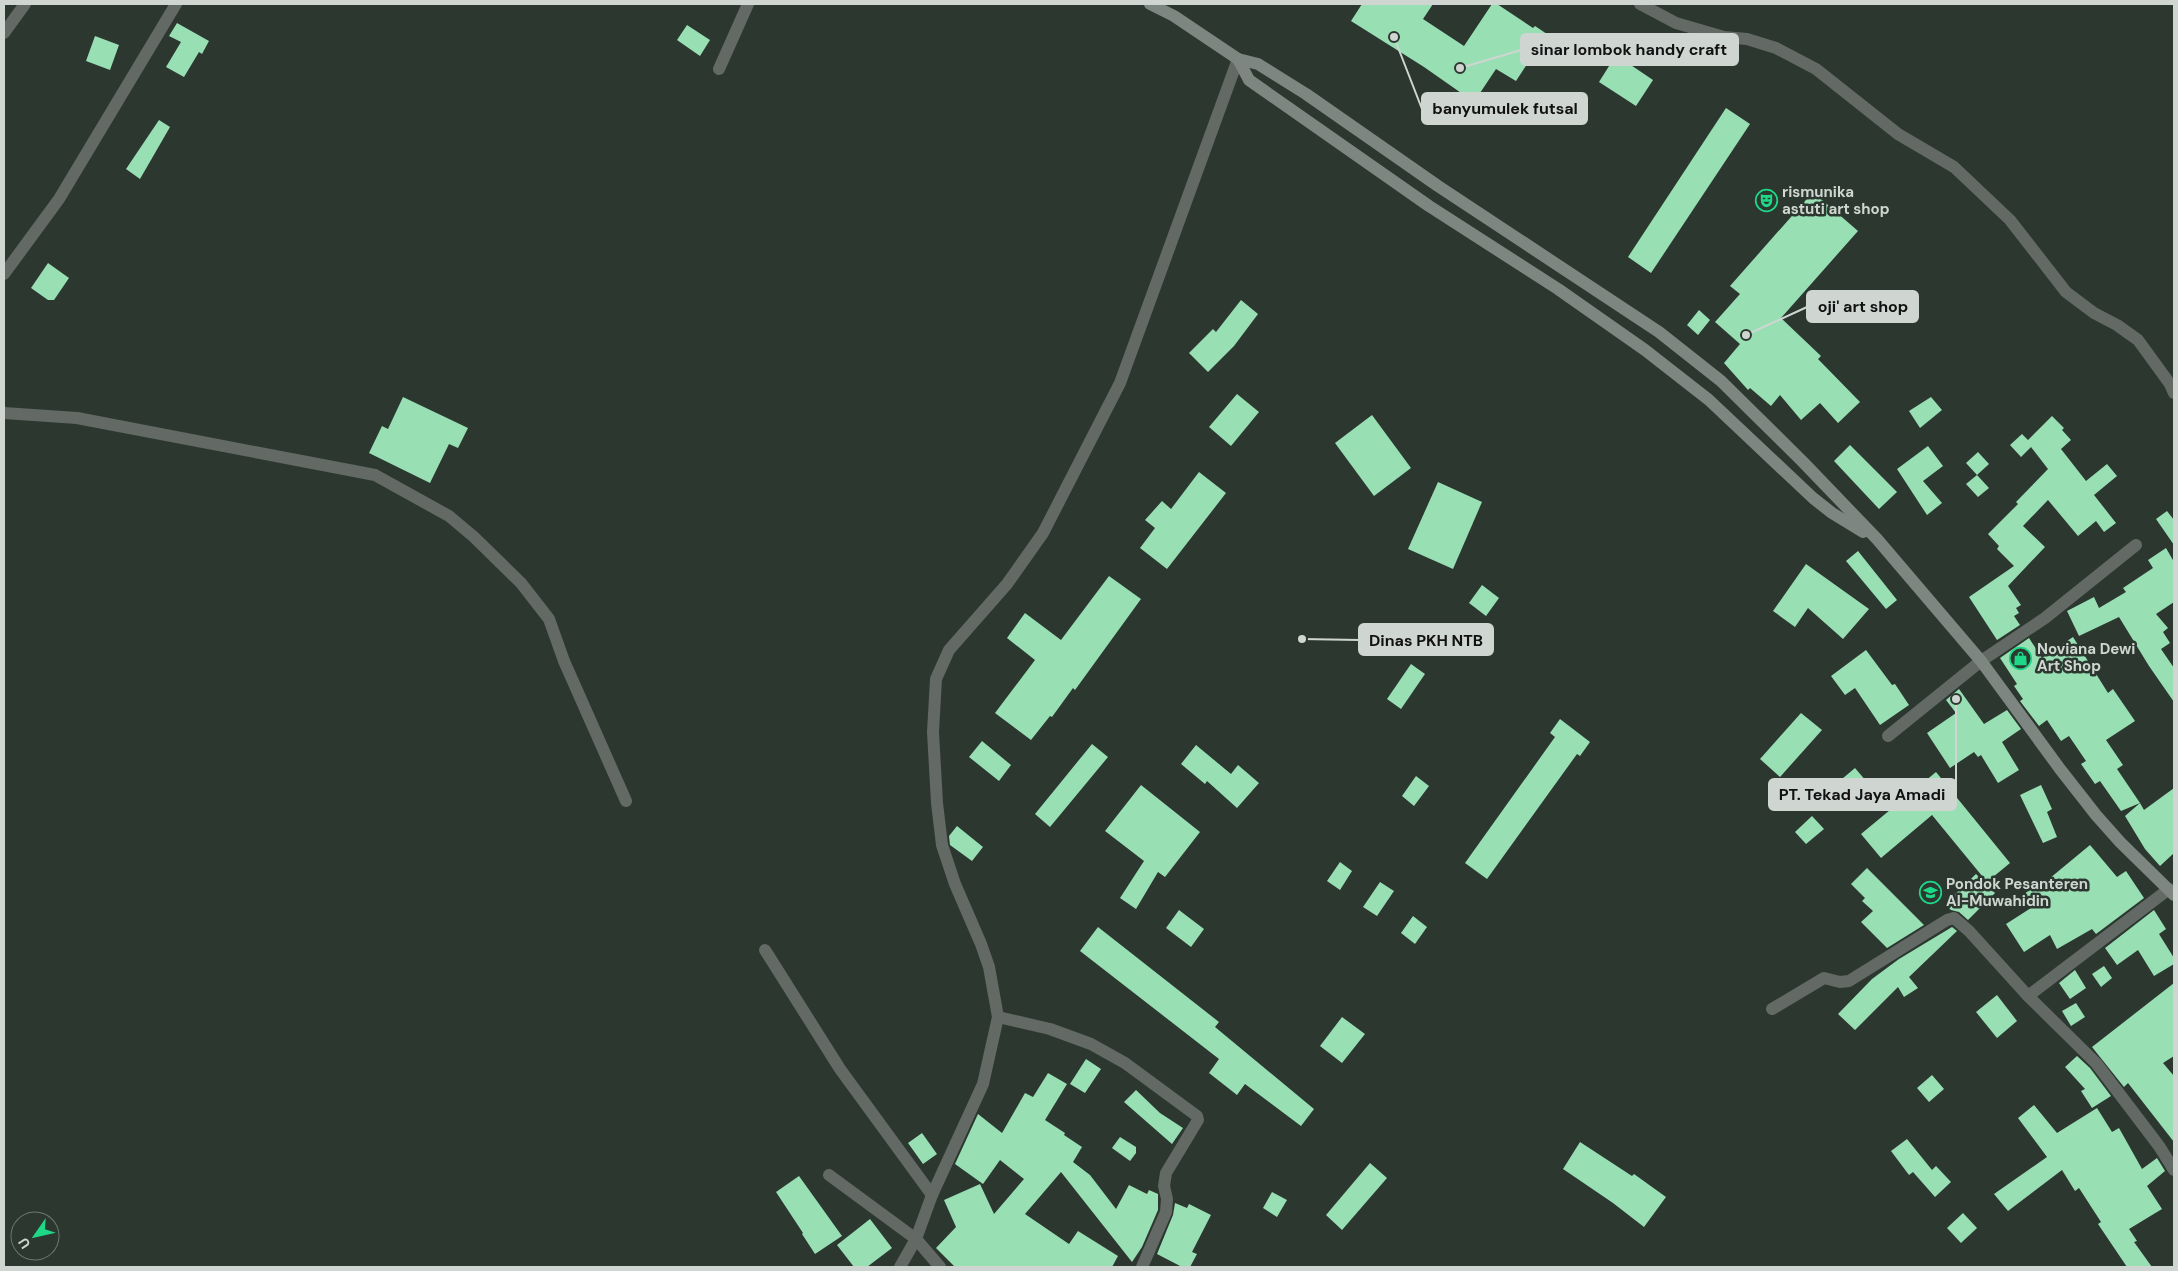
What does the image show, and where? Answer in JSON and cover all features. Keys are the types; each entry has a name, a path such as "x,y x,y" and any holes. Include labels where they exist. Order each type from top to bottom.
{"main road":[{"path":"1150,4 1174,16 1238,59 1258,64 1306,94 1438,186 1659,332 1721,381 1766,424 1877,539 1981,661 2060,770 2096,815 2120,842 2171,892"},
{"path":"1238,59 1249,80 1429,206 1637,344 1709,400 1832,513 1877,539"},
{"path":"1709,400 1721,381"}],"street":[{"path":"4,33 25,4"},
{"path":"4,274 59,199 176,4"},
{"path":"719,69 748,4"},
{"path":"1640,4 1676,23 1724,37 1747,38 1776,48 1816,69 1898,134 1954,167 2010,220 2066,292 2094,313 2117,325 2138,340 2170,384 2174,393"},
{"path":"900,1267 916,1239 932,1195 983,1084 998,1017 988,967 981,944 955,884 942,846 937,803 934,732 936,679 949,650 1007,584 1043,533 1120,383 1238,59"},
{"path":"4,413 77,418 375,475 449,516 474,537 521,583 549,619 564,661 626,801"},
{"path":"1888,736 1981,661 2045,618 2136,545"},
{"path":"2028,996 2171,892"},
{"path":"1772,1009 1824,978 1840,982 1848,981 1951,918 1960,922 2028,996 2096,1063 2159,1146 2174,1170"},
{"path":"765,950 840,1069 932,1195"},
{"path":"998,1017 1050,1029 1092,1044 1125,1063 1198,1116 1198,1120 1166,1173 1164,1186 1167,1199 1166,1212 1142,1267"},
{"path":"829,1175 916,1239 940,1267"}],"building":[{"path":"1362,4 1433,4 1423,19 1464,46 1492,4 1497,4 1533,28 1535,26 1547,34 1516,81 1496,69 1474,102 1424,67 1351,21"},
{"path":"177,23 209,41 202,54 199,52 184,77 166,67 181,42 169,36"},
{"path":"687,25 710,40 700,56 677,40"},
{"path":"95,36 119,45 110,70 86,61"},
{"path":"1616,55 1653,80 1636,106 1599,82"},
{"path":"1726,108 1750,124 1651,273 1628,257"},
{"path":"159,120 170,127 140,179 126,169"},
{"path":"1813,192 1858,231 1781,318 1821,356 1818,359 1860,402 1838,423 1820,403 1801,420 1780,395 1771,406 1750,388 1748,390 1724,363 1740,344 1715,322 1740,294 1730,286"},
{"path":"48,263 69,278 54,300 48,300 31,288"},
{"path":"1241,300 1258,314 1234,346 1208,372 1189,353 1213,329 1216,332"},
{"path":"1699,310 1710,320 1698,335 1687,325"},
{"path":"1237,394 1259,412 1231,446 1209,427"},
{"path":"403,397 468,428 458,448 449,444 430,483 369,453 382,426 388,429"},
{"path":"1931,397 1942,410 1920,428 1909,411"},
{"path":"1372,415 1411,468 1374,496 1335,443"},
{"path":"2052,416 2064,428 2062,430 2071,440 2061,449 2086,481 2107,464 2117,476 2094,495 2116,523 2104,532 2096,521 2078,536 2048,500 2023,526 2045,547 2008,586 2021,605 2016,608 2019,613 2014,616 2020,625 1997,640 1969,597 2014,566 1997,549 1999,546 1988,534 2018,504 2016,502 2048,469 2031,447 2021,457 2010,445 2022,434 2028,440"},
{"path":"1850,445 1897,492 1879,509 1834,461"},
{"path":"1928,446 1943,466 1923,481 1942,503 1927,515 1897,469"},
{"path":"1978,452 1989,464 1977,475 1966,463"},
{"path":"1199,472 1226,493 1167,569 1140,548 1155,528 1145,520 1162,501 1171,509"},
{"path":"1977,475 1989,488 1978,497 1966,484"},
{"path":"1438,482 1482,502 1453,569 1408,549"},
{"path":"2167,511 2174,520 2174,545 2156,519"},
{"path":"2166,548 2174,562 2174,602 2156,614 2168,628 2163,632 2170,643 2161,649 2174,668 2174,702 2119,617 2079,636 2067,611 2094,597 2099,608 2126,592 2123,588 2153,568 2148,560"},
{"path":"1858,551 1897,600 1886,609 1846,561"},
{"path":"1806,564 1869,609 1843,639 1808,608 1795,627 1773,611"},
{"path":"1109,576 1141,599 1075,690 1073,688 1052,717 1050,716 1031,740 995,713 1035,660 1007,638 1025,613 1061,640"},
{"path":"1482,585 1499,598 1486,616 1469,603"},
{"path":"2073,637 2108,693 2113,689 2135,721 2106,740 2123,765 2117,769 2140,803 2121,811 2100,781 2095,784 2081,764 2086,761 2069,736 2061,741 2047,720 2039,726 2020,701 2023,699 2014,686 2017,684 2000,658 2029,638 2042,658"},
{"path":"1866,650 1892,685 1895,684 1909,705 1880,725 1855,688 1845,695 1831,676"},
{"path":"1411,664 1425,674 1401,709 1387,699"},
{"path":"1959,689 1984,724 2007,710 2021,729 2002,742 2019,770 1998,783 1981,755 1978,757 1974,752 1950,768 1927,733 1956,713 1946,700"},
{"path":"1801,713 1822,730 1780,777 1760,759"},
{"path":"1560,719 1590,742 1580,756 1577,754 1487,879 1465,863 1555,737 1550,733"},
{"path":"982,741 1011,765 999,781 969,757"},
{"path":"1092,744 1108,757 1050,827 1035,814"},
{"path":"1196,745 1231,774 1238,765 1259,783 1237,808 1207,781 1205,784 1181,764"},
{"path":"1855,768 1872,788 1853,804 1836,784"},
{"path":"1936,772 2010,863 1987,882 1932,815 1881,858 1861,834"},
{"path":"1416,776 1429,786 1414,806 1402,796"},
{"path":"1141,785 1200,832 1165,877 1158,872 1136,909 1120,898 1144,861 1105,831"},
{"path":"2041,785 2052,809 2047,812 2057,837 2043,843 2020,795"},
{"path":"2174,788 2174,853 2160,866 2145,849 2125,816 2140,803 2144,810"},
{"path":"1812,816 1824,829 1806,844 1795,832"},
{"path":"957,826 983,847 972,861 950,845 949,836"},
{"path":"2090,845 2117,877 2126,871 2144,898 2096,934 2092,929 2057,949 2050,935 2024,952 2006,924 2031,908 2021,897 2035,885 2038,888"},
{"path":"1340,862 1352,871 1340,890 1327,881"},
{"path":"1867,868 1924,925 1887,948 1861,922 1873,911 1862,901 1865,898 1851,884"},
{"path":"1976,874 1995,893 1968,920 1945,904"},
{"path":"1380,882 1394,891 1377,916 1363,907"},
{"path":"1179,910 1204,929 1191,947 1166,928"},
{"path":"2154,910 2166,929 2159,934 2174,958 2174,964 2154,976 2138,950 2117,965 2105,948"},
{"path":"1413,916 1427,927 1415,944 1401,933"},
{"path":"1098,927 1219,1022 1215,1027 1314,1109 1301,1126 1245,1084 1237,1095 1209,1073 1219,1059 1080,951"},
{"path":"1952,927 1957,931 1909,977 1918,988 1904,997 1898,987 1855,1030 1838,1014 1872,979 1899,959"},
{"path":"2104,966 2112,978 2101,987 2092,974"},
{"path":"2075,970 2086,988 2070,999 2059,983"},
{"path":"2174,983 2174,1056 2163,1063 2174,1076 2174,1142 2128,1083 2124,1087 2092,1047"},
{"path":"1997,995 2017,1021 1997,1038 1976,1012"},
{"path":"2076,1003 2085,1017 2071,1026 2062,1011"},
{"path":"1342,1017 1365,1034 1342,1063 1320,1046"},
{"path":"2077,1056 2090,1068 2111,1096 2092,1108 2081,1091 2085,1089 2065,1067"},
{"path":"1086,1059 1101,1069 1085,1093 1070,1084"},
{"path":"1048,1073 1067,1084 1045,1120 1082,1147 1073,1162 1090,1175 1116,1209 1129,1185 1147,1194 1149,1190 1158,1194 1158,1210 1142,1247 1132,1262 1061,1172 1025,1214 1069,1244 1078,1231 1118,1256 1112,1267 955,1267 936,1248 956,1227 944,1200 980,1184 994,1214 1024,1179 1000,1160 983,1184 955,1164 978,1114 1002,1133 1025,1093 1033,1097"},
{"path":"1932,1075 1944,1089 1929,1102 1917,1088"},
{"path":"1136,1090 1160,1113 1183,1128 1172,1144 1124,1102"},
{"path":"2034,1105 2057,1133 2097,1108 2112,1132 2119,1128 2142,1169 2157,1158 2165,1171 2147,1186 2162,1209 2129,1229 2137,1241 2134,1242 2152,1267 2127,1267 2098,1224 2101,1222 2079,1188 2075,1191 2062,1170 2008,1211 1994,1194 2047,1157 2018,1118"},
{"path":"922,1133 937,1154 923,1164 908,1143"},
{"path":"1120,1137 1136,1147 1136,1153 1130,1161 1112,1148"},
{"path":"1907,1139 1932,1170 1936,1166 1951,1182 1935,1197 1913,1172 1909,1175 1891,1151"},
{"path":"1580,1142 1632,1176 1634,1174 1666,1197 1644,1227 1563,1169"},
{"path":"1370,1163 1387,1178 1342,1230 1326,1215"},
{"path":"799,1176 842,1236 815,1254 776,1192"},
{"path":"1272,1192 1287,1200 1277,1217 1263,1208"},
{"path":"1175,1203 1187,1208 1189,1204 1211,1215 1192,1252 1197,1254 1190,1267 1182,1267 1157,1254 1173,1215"},
{"path":"1963,1213 1977,1228 1961,1243 1947,1228"},
{"path":"870,1219 892,1248 867,1267 854,1267 837,1245"}],"place":[{"name":"banyumulek futsal","path":"1394,37"},
{"name":"sinar lombok handy craft","path":"1460,68"},
{"name":"rismunika astuti art shop","path":"1766,201"},
{"name":"oji' art shop","path":"1746,335"},
{"name":"Dinas PKH NTB","path":"1302,639"},
{"name":"Noviana Dewi Art Shop","path":"2021,658"},
{"name":"PT. Tekad Jaya Amadi","path":"1956,699"},
{"name":"Pondok Pesanteren Al-Muwahidin","path":"1930,893"}]}
